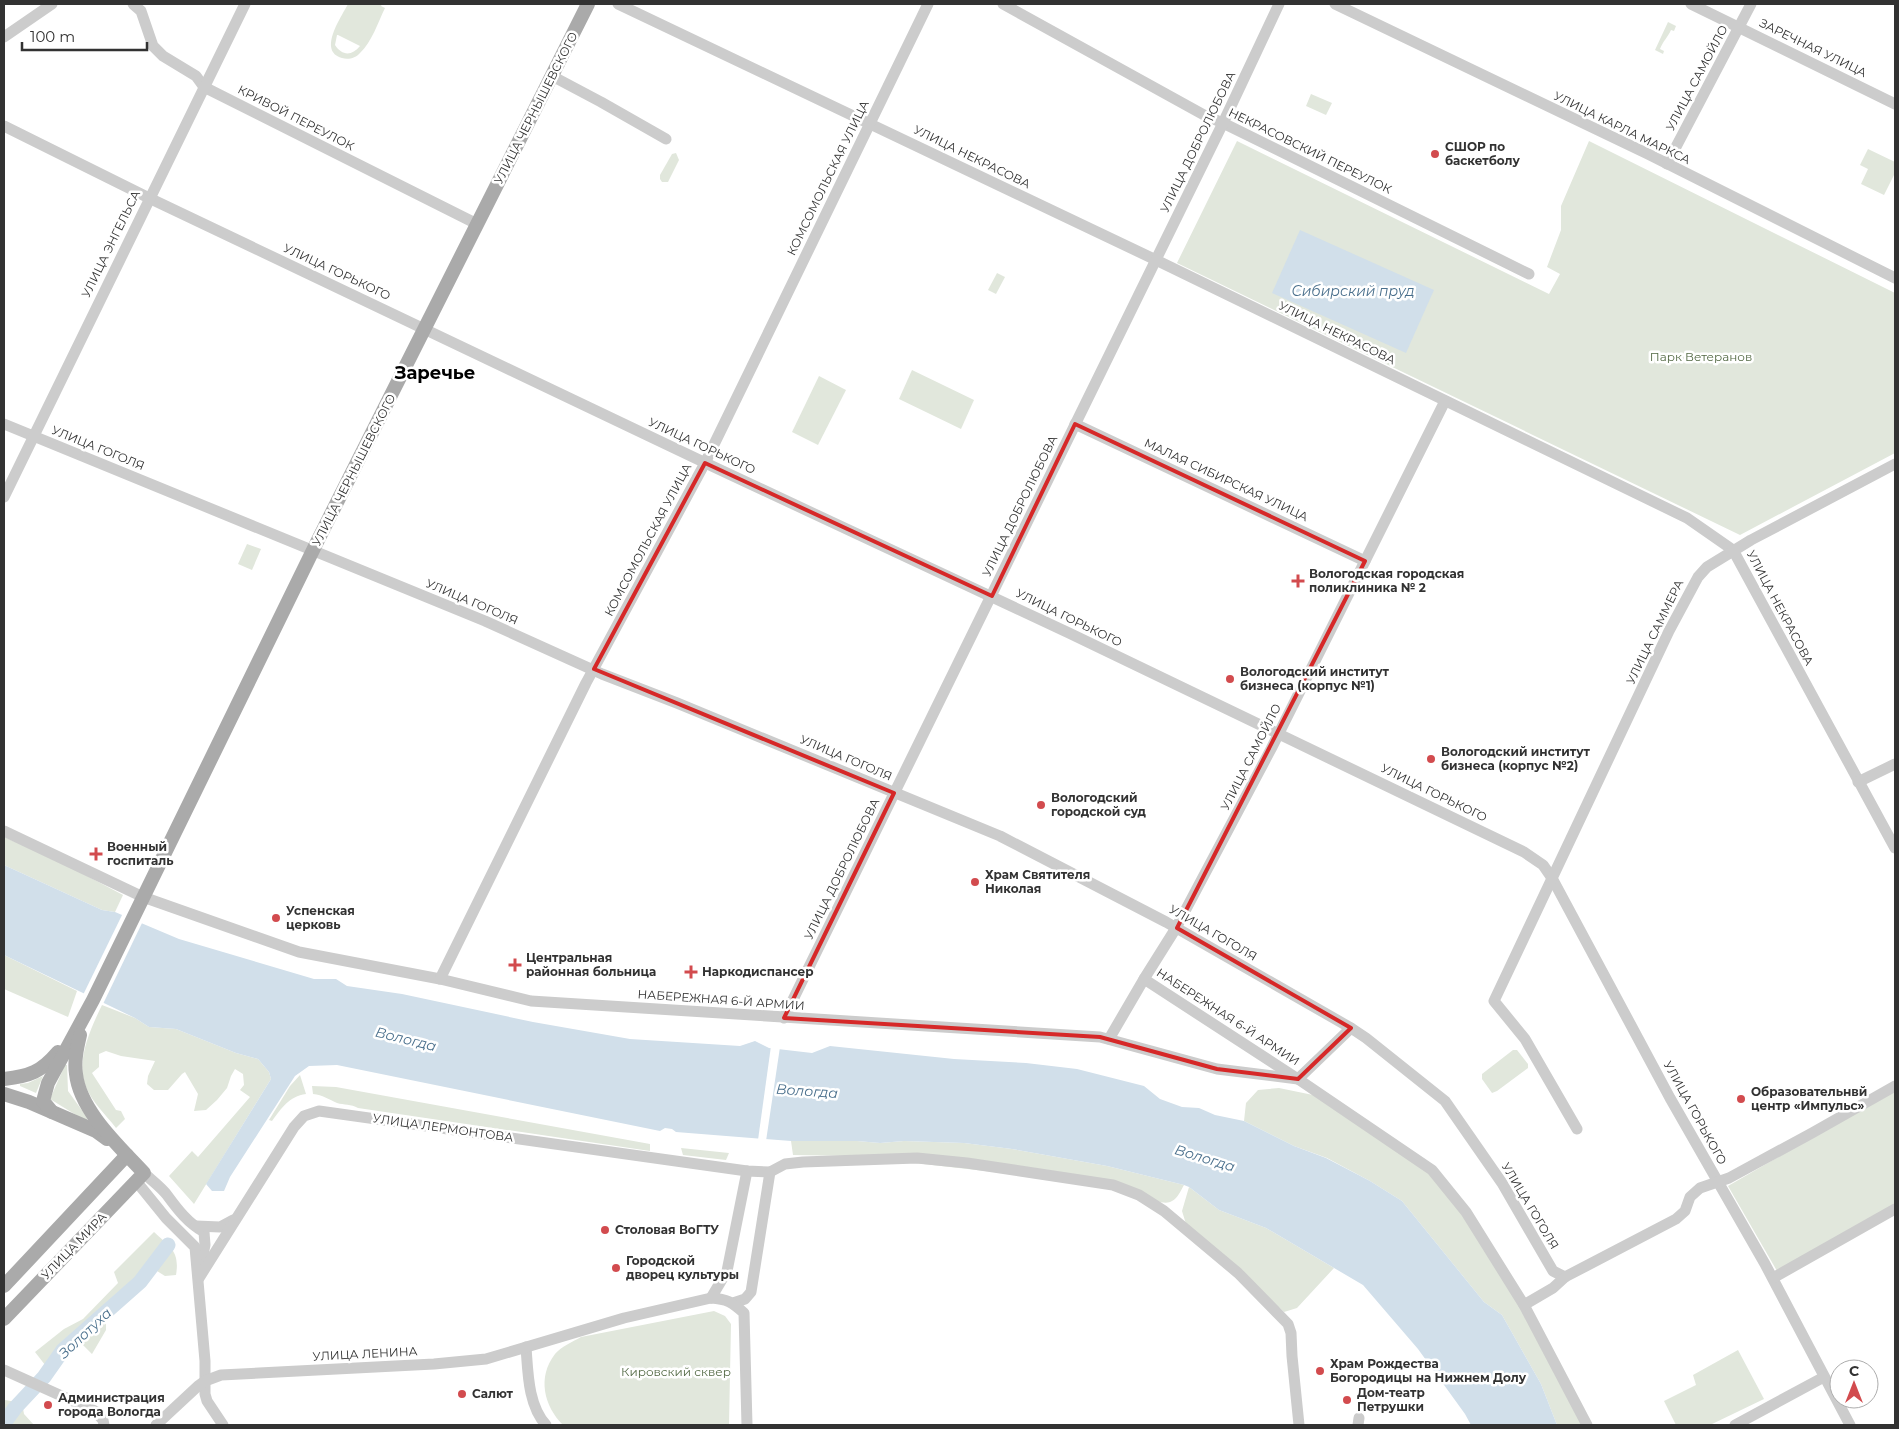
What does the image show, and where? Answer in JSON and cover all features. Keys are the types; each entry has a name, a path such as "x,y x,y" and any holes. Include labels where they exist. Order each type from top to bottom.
{"main road":[{"name":"УЛИЦА ЧЕРНЫШЕВСКОГО","path":"93,1000 142,896 588,4"},
{"path":"43,1101 48,1083 93,1000"},
{"path":"28,1102 43,1101 54,1086 80,1035 93,1000"},
{"path":"4,1079 28,1075 40,1070 62,1048 82,1019"},
{"path":"80,1035 75,1068 79,1088 90,1110 140,1177"},
{"path":"4,1094 28,1102 111,1137"},
{"path":"43,1101 52,1112"},
{"path":"96,1131 112,1143 125,1157"},
{"name":"УЛИЦА МИРА","path":"4,1286 125,1157"},
{"name":"УЛИЦА МИРА","path":"4,1319 76,1246 140,1177"}],"street":[{"path":"4,38 52,4"},
{"name":"КРИВОЙ ПЕРЕУЛОК","path":"133,4 141,11 153,46 163,56 196,76 204,87 478,224"},
{"name":"УЛИЦА ЭНГЕЛЬСА","path":"4,497 32,436 245,4"},
{"name":"УЛИЦА НЕКРАСОВА","path":"618,4 1156,260 1687,518 1733,550 1895,848"},
{"name":"КОМСОМОЛЬСКАЯ УЛИЦА","path":"440,979 594,670 705,463 928,4"},
{"name":"НЕКРАСОВСКИЙ ПЕРЕУЛОК","path":"1003,4 1204,115 1529,274"},
{"name":"УЛИЦА ДОБРОЛЮБОВА","path":"784,1018 1223,123 1279,4"},
{"name":"УЛИЦА КАРЛА МАРКСА","path":"1336,4 1667,164 1895,278"},
{"name":"ЗАРЕЧНАЯ УЛИЦА","path":"1691,4 1895,104"},
{"name":"УЛИЦА САМОЙЛО","path":"1667,164 1751,4"},
{"path":"552,76 666,138"},
{"name":"УЛИЦА ГОРЬКОГО","path":"4,126 424,330 992,596 1524,852 1543,865 1552,878 1717,1182 1773,1278 1850,1425"},
{"name":"УЛИЦА САМОЙЛО","path":"1109,1039 1176,928 1279,734 1445,401"},
{"name":"УЛИЦА ГОГОЛЯ","path":"4,424 476,618 594,670 1000,836 1176,928 1351,1028 1445,1102 1502,1183 1554,1271 1565,1277"},
{"name":"МАЛАЯ СИБИРСКАЯ УЛИЦА","path":"1075,424 1365,561"},
{"name":"УЛИЦА САММЕРА","path":"1576,1129 1525,1039 1494,1002 1669,631 1698,577 1707,567 1733,550 1895,464"},
{"path":"1858,782 1895,764"},
{"name":"НАБЕРЕЖНАЯ 6-Й АРМИИ","path":"4,831 142,896 300,952 440,979 532,1001 1109,1039 1217,1068 1298,1079"},
{"name":"НАБЕРЕЖНАЯ 6-Й АРМИИ","path":"1144,979 1298,1079 1432,1170 1466,1212 1524,1305 1586,1425"},
{"path":"1298,1079 1351,1028"},
{"path":"1524,1305 1553,1288 1565,1277 1676,1218 1685,1211 1690,1197 1700,1188 1729,1178 1895,1086"},
{"name":"УЛИЦА ЛЕРМОНТОВА","path":"199,1278 289,1136 304,1116 318,1111 747,1171 770,1172"},
{"path":"747,1425 744,1313 733,1303 745,1298 751,1292 770,1172 784,1164 803,1162 917,1158 967,1163 1113,1185 1139,1194 1164,1211 1238,1273 1288,1324 1291,1333 1299,1425"},
{"path":"710,1298 727,1271 747,1171"},
{"path":"140,1177 166,1194 175,1207 194,1226 204,1232 205,1243 199,1278"},
{"path":"140,1177 166,1218 195,1247 199,1278 205,1394 207,1401 223,1425"},
{"path":"1773,1278 1895,1209"},
{"path":"194,1226 220,1227 227,1225 235,1219"},
{"path":"185,1238 190,1238 196,1234 194,1226"},
{"path":"185,1238 205,1243 222,1241"},
{"name":"УЛИЦА ЛЕНИНА","path":"205,1381 222,1375 463,1363 526,1348 624,1318 710,1298 723,1298 733,1303"},
{"path":"526,1348 531,1392 541,1423"},
{"path":"4,1370 95,1411 103,1420 104,1425"},
{"path":"1735,1425 1824,1378"},
{"path":"156,1425 205,1381"}],"highlighted area":[{"path":"1075,424 1365,561 1177,928 1351,1028 1298,1079 1217,1069 1100,1037 784,1018 894,793 594,669 705,463 992,596"}],"green space":[{"path":"348,4 382,4 381,6 385,8 368,43 358,55 349,59 335,54 331,41 333,33","holes":["338,35 360,46 354,52 344,53 335,45"]},
{"path":"1668,22 1676,26 1674,31 1671,30 1661,46 1660,49 1664,51 1663,54 1655,50"},
{"path":"1311,94 1332,103 1326,115 1306,106"},
{"name":"Парк Ветеранов","path":"1237,141 1549,294 1560,274 1547,267 1561,230 1561,206 1589,141 1895,293 1895,453 1740,535 1177,263"},
{"path":"1868,149 1895,162 1895,173 1884,195 1861,184 1868,169 1860,165"},
{"path":"676,153 679,160 668,182 662,182 660,175 672,154"},
{"path":"997,273 1005,277 996,294 988,290"},
{"path":"912,370 974,400 961,429 899,399"},
{"path":"819,376 846,390 818,445 792,432"},
{"path":"247,544 261,549 252,570 238,564"},
{"path":"4,837 57,860 123,895 115,912 102,910 4,865"},
{"path":"4,955 77,991 68,1017 4,989"},
{"path":"102,1005 135,1018 149,1027 176,1029 236,1053 258,1059 269,1072 271,1079 194,1204 169,1176 192,1151 198,1157 250,1097 240,1090 244,1085 243,1074 235,1069 227,1088 217,1100 206,1110 194,1111 198,1094 185,1072 168,1090 154,1090 147,1084 148,1076 155,1061 121,1056 106,1051 99,1054 99,1067 92,1073 116,1110 121,1111 125,1119 116,1128 92,1098 83,1077 83,1056 93,1024"},
{"path":"1513,1050 1517,1050 1528,1064 1528,1068 1492,1093 1482,1079 1482,1074"},
{"path":"65,1065 67,1065 68,1091 89,1123 50,1099"},
{"path":"300,1075 306,1094 290,1100 272,1121 269,1120 290,1086"},
{"path":"43,1076 36,1093 20,1086 20,1084 28,1083"},
{"path":"312,1086 336,1087 650,1144 650,1151 358,1108 313,1094"},
{"path":"1279,1088 1313,1095 1429,1173 1463,1215 1522,1306 1583,1425 1557,1425 1541,1384 1502,1315 1484,1302 1402,1201 1327,1158 1294,1146 1244,1121 1246,1103 1258,1090"},
{"path":"1895,1090 1895,1205 1777,1271 1728,1186"},
{"path":"791,1141 964,1143 1012,1149 1107,1166 1184,1185 1174,1200 1168,1203 1156,1201 1127,1187 853,1156 793,1155"},
{"path":"681,1148 729,1153 726,1160 683,1155"},
{"path":"1189,1187 1219,1210 1266,1228 1334,1268 1297,1308 1284,1312 1186,1224 1182,1211"},
{"path":"154,1232 169,1246 175,1255 176,1275 165,1276 157,1271 106,1320 106,1330 92,1354 79,1341 63,1349 49,1370 35,1352 64,1329 83,1319 118,1283 114,1272"},
{"name":"Кировский сквер","path":"714,1311 725,1316 731,1324 729,1425 563,1425 556,1417 547,1400 545,1391 546,1372 555,1354 563,1347 581,1337"},
{"path":"1738,1350 1764,1399 1710,1425 1676,1425 1664,1401 1696,1385 1693,1375"},
{"path":"5,1400 22,1403 24,1414 34,1425 4,1425"}],"water":[{"name":"Сибирский пруд","path":"1300,230 1434,290 1406,353 1272,293"},
{"name":"Вологда","path":"4,865 102,910 115,912 179,939 314,979 336,979 347,986 402,994 533,1022 630,1039 740,1046 755,1041 769,1048 812,1053 830,1046 1077,1069 1144,1086 1160,1099 1182,1107 1199,1108 1215,1115 1244,1121 1294,1146 1326,1158 1370,1181 1402,1201 1484,1302 1502,1315 1541,1384 1557,1425 1471,1425 1418,1349 1363,1285 1266,1228 1219,1210 1189,1187 1107,1166 1012,1149 964,1143 791,1141 676,1132 665,1128 660,1131 337,1065 309,1066 295,1076 230,1177 224,1191 212,1191 206,1184 271,1079 269,1072 258,1059 236,1053 176,1029 149,1027 135,1018 4,955"}],"pier":[{"path":"123,913 143,921 103,1004 83,995"},
{"path":"771,1046 780,1047 766,1141 758,1140"}],"waterway":[{"name":"Золотуха","path":"4,1423 15,1408 44,1377 63,1350 140,1282 168,1245"}],"place":[{"name":"СШОР по баскетболу","path":"1435,154"},
{"name":"Вологодская городская поликлиника № 2","path":"1298,581"},
{"name":"Вологодский институт бизнеса (корпус №1)","path":"1230,679"},
{"name":"Вологодский институт бизнеса (корпус №2)","path":"1431,759"},
{"name":"Вологодский городской суд","path":"1041,805"},
{"name":"Военный госпиталь","path":"96,854"},
{"name":"Храм Святителя Николая","path":"975,882"},
{"name":"Успенская церковь","path":"276,918"},
{"name":"Центральная районная больница","path":"515,965"},
{"name":"Наркодиспансер","path":"691,972"},
{"name":"Образовательнвй центр «Импульс»","path":"1741,1099"},
{"name":"Столовая ВоГТУ","path":"605,1230"},
{"name":"Городской дворец культуры","path":"616,1268"},
{"name":"Храм Рождества Богородицы на Нижнем Долу","path":"1320,1371"},
{"name":"Салют","path":"462,1394"},
{"name":"Дом-театр Петрушки","path":"1347,1400"},
{"name":"Администрация города Вологда","path":"48,1405"}],"district":[{"name":"Заречье","path":"435,373"}]}
